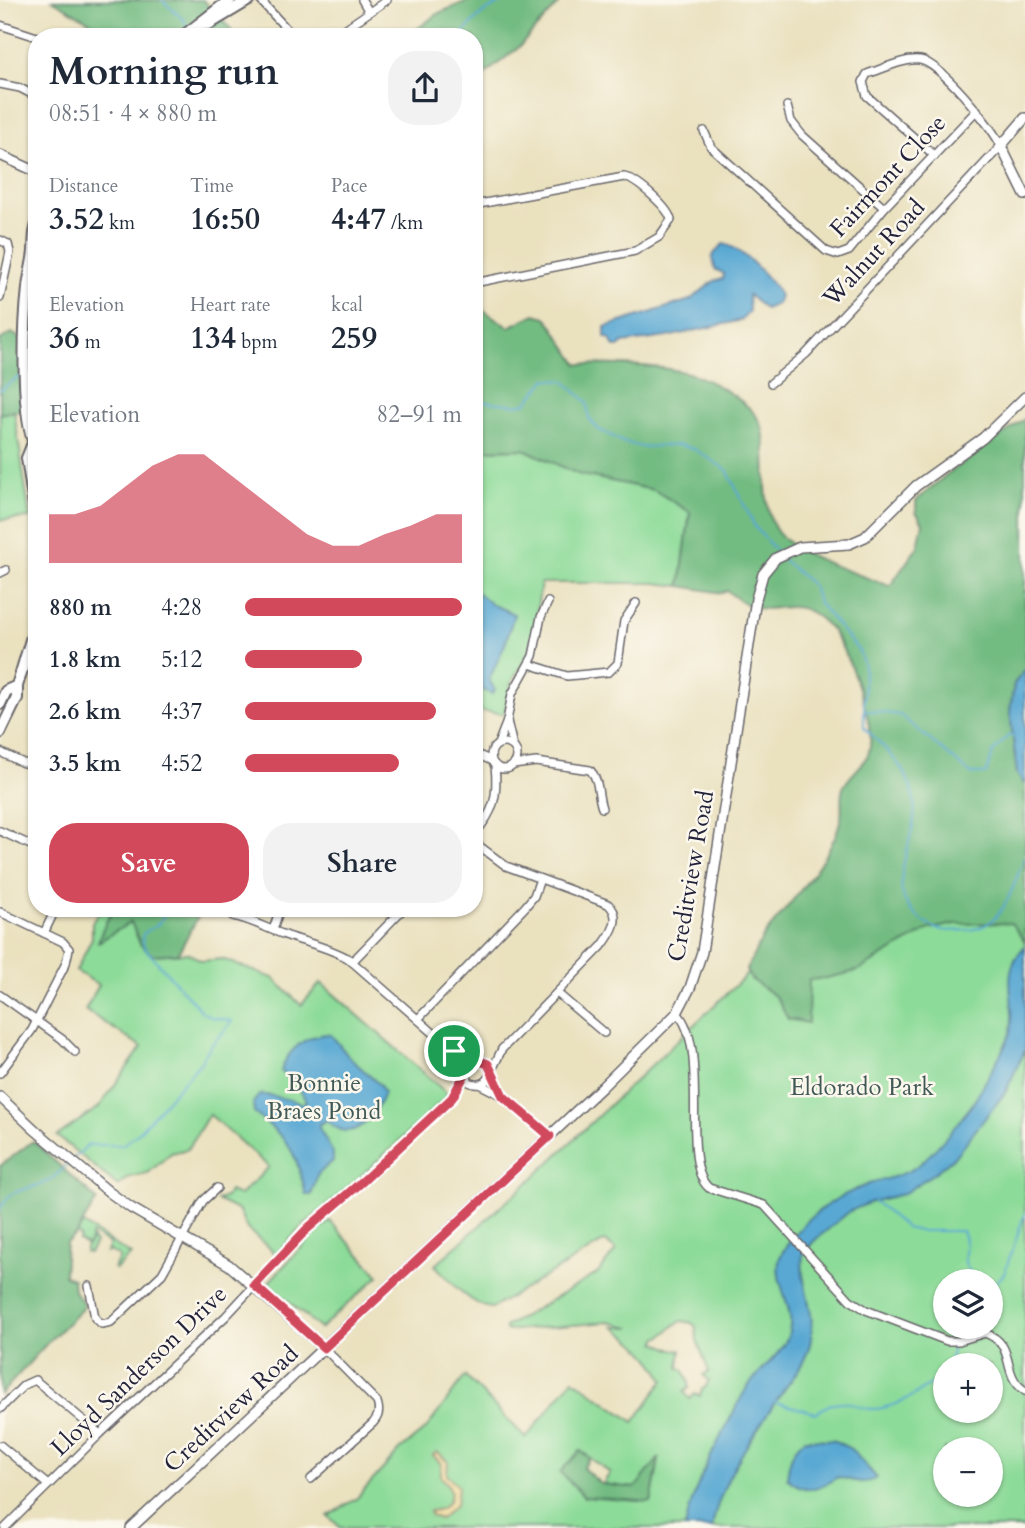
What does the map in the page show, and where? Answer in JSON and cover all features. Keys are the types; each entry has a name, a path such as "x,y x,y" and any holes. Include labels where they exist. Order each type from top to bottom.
{"main road":[{"path":"198,27 206,17 230,0"},
{"path":"198,27 209,24 249,0"},
{"path":"28,286 25,345 28,410"},
{"path":"0,733 17,698 17,686 28,650"},
{"path":"0,704 6,691 17,686"}],"street":[{"path":"260,0 286,28"},
{"path":"362,0 369,12"},
{"path":"346,28 387,0"},
{"path":"0,25 28,34"},
{"path":"935,156 867,96 863,82 867,74 908,61 932,64 990,126 1025,195"},
{"path":"0,84 28,93"},
{"path":"787,106 791,121 802,135 884,208"},
{"name":"Fairmont Close","path":"704,131 711,147 832,254 844,254 977,110"},
{"path":"1001,146 1025,118"},
{"name":"Walnut Road","path":"771,383 806,354 1001,146"},
{"path":"0,155 28,168"},
{"path":"483,203 624,177 632,180 669,212 671,220 659,237 635,251 483,282"},
{"path":"0,240 8,244 10,252 0,299"},
{"name":"Creditview Road","path":"131,1528 550,1136 677,1013 690,988 702,952 754,612 763,574 776,558 792,550 849,544 865,537 916,486 983,438 1025,397"},
{"path":"498,787 491,754 507,721 514,688 529,664 541,617 548,602"},
{"path":"529,664 567,676 609,672 618,663 624,621 636,603"},
{"path":"483,823 490,814 498,787 517,759 507,721"},
{"path":"483,750 506,743 536,762"},
{"path":"0,752 28,763"},
{"path":"483,757 502,768 536,762 590,770 597,780 597,796 602,808"},
{"path":"0,831 28,844"},
{"path":"479,1085 488,1081 494,1062 502,1049 607,940 616,916 608,904 503,864 483,849"},
{"path":"418,1019 526,907 534,896 540,879"},
{"path":"0,912 67,945 69,956 37,1021 0,1073"},
{"path":"44,933 52,917"},
{"path":"238,917 333,951 352,962 454,1051 469,1082 503,1096 550,1136"},
{"path":"273,930 277,917"},
{"path":"352,962 395,917"},
{"path":"557,993 604,1033"},
{"path":"0,995 75,1052"},
{"path":"677,1013 686,1022 693,1056 697,1164 702,1182 709,1188 737,1198 759,1202 850,1300 866,1310 947,1341 959,1341 985,1333 998,1339 1006,1348 1011,1377 1016,1385 1025,1391"},
{"path":"465,1073 468,1065 502,1049"},
{"path":"454,1051 488,1064 503,1096"},
{"name":"Lloyd Sanderson Drive","path":"452,1098 465,1073"},
{"name":"Lloyd Sanderson Drive","path":"5,1528 231,1311 307,1229 452,1098 479,1085"},
{"path":"0,1097 108,1192 131,1208 217,1256 254,1285 324,1348 377,1402 378,1417 373,1423 311,1479"},
{"path":"89,1286 94,1318 102,1324 111,1322 162,1274 203,1201 217,1188"},
{"path":"0,1409 24,1385 35,1380 100,1434"},
{"path":"0,1444 48,1485"}],"green space":[{"path":"52,0 203,0 230,28 97,28"},
{"path":"470,0 562,0 519,47 483,76 483,28 418,28 439,13"},
{"path":"483,310 509,327 535,314 546,317 578,364 641,366 679,371 702,378 728,392 751,410 763,430 766,495 776,530 796,548 811,556 890,586 918,546 923,523 916,512 916,501 946,475 1025,419 1025,670 1014,684 1010,712 1017,773 1025,785 1025,942 1011,923 956,924 930,929 857,971 809,980 808,1023 788,1019 776,997 751,979 746,971 766,933 806,884 831,844 841,817 843,789 869,752 867,717 849,663 825,623 804,609 760,608 747,605 727,591 722,593 680,586 690,512 654,490 578,474 524,449 483,450"},
{"path":"12,333 28,343 28,411 0,414 0,340"},
{"path":"14,411 28,518 0,520 0,414"},
{"path":"524,449 578,474 654,490 690,512 680,586 655,583 541,583 532,643 511,683 504,714 483,711 483,450"},
{"name":"Eldorado Park","path":"1025,710 1025,1528 341,1528 328,1516 357,1498 400,1450 426,1429 465,1376 526,1438 573,1379 634,1422 664,1380 643,1350 614,1327 631,1327 608,1322 505,1331 505,1327 598,1273 616,1250 605,1241 492,1308 469,1298 435,1265 532,1179","holes":["682,1321 692,1323 696,1327 697,1340 709,1372 703,1375 709,1380 700,1396 695,1394 690,1399 684,1392 689,1388 689,1382 683,1369 679,1368 681,1350 673,1350 656,1342 657,1338","581,1451 610,1473 603,1484 635,1488 659,1460 651,1502 561,1472"]},
{"name":"Bonnie Braes Pond","path":"96,917 109,917 99,942 131,921 140,944 152,955 188,953 202,961 222,959 273,978 301,1005 321,983 449,1095 302,1227 276,1254 247,1229 239,1211 217,1200 226,1197 229,1191 240,1195 269,1167 209,1114 188,1149 171,1153 148,1173 130,1177 118,1186 57,1136 99,1107 142,1047 85,1010 99,985 76,971 92,938 92,923"},
{"path":"109,917 198,917 178,953 152,955 140,944 131,922 98,942"},
{"path":"33,1141 97,1200 76,1234 66,1243 64,1275 73,1279 74,1291 84,1304 0,1395 0,1166"},
{"path":"330,1221 379,1276 320,1329 268,1283 310,1238"},
{"path":"83,1224 131,1255 114,1268 120,1257 107,1252 110,1244 92,1234 88,1245 92,1239 95,1243 89,1253 85,1252 87,1245 79,1241 80,1236 76,1234"},
{"path":"580,1451 590,1458 583,1468 601,1484 635,1488 659,1458 651,1502 584,1497 560,1472"}],"sand":[{"path":"437,1452 448,1462 447,1475 458,1486 456,1505 440,1519 431,1516 430,1511 443,1507 451,1494 441,1477 441,1464 433,1455"}],"water":[{"path":"723,244 747,257 763,273 780,296 777,304 765,309 748,295 749,311 742,320 667,337 623,343 619,347 614,347 610,339 605,337 605,327 690,300 714,281 723,279 724,274 715,269 712,256"},
{"path":"483,597 514,614 506,642 489,680 495,690 492,694 483,690"},
{"path":"1025,670 1025,785 1017,774 1010,712 1014,684"},
{"path":"1025,946 1025,1050 1005,1093 955,1156 937,1171 903,1194 871,1202 850,1211 814,1241 803,1254 803,1276 812,1328 806,1357 728,1479 712,1528 685,1528 703,1473 740,1400 751,1382 779,1352 787,1339 790,1318 778,1271 784,1250 810,1219 833,1201 869,1184 898,1176 921,1163 971,1106 1009,1037 1012,1019 1010,976 1017,956"},
{"path":"328,1034 380,1085 384,1093 365,1123 353,1130 338,1129 326,1121 319,1124 333,1153 333,1161 318,1174 311,1195 306,1195 290,1148 276,1131 254,1113 253,1103 259,1095 302,1104 306,1101 298,1086 281,1071 288,1056 298,1045 312,1037"},
{"path":"805,1439 833,1440 851,1449 877,1478 862,1482 838,1477 824,1485 800,1487 787,1478 794,1451"}],"waterway":[{"path":"162,0 188,27"},
{"path":"468,28 488,10 510,0"},
{"path":"0,390 22,375"},
{"path":"483,401 517,405 526,403 547,379 564,381 587,402 589,418 598,429 623,442 642,447 679,445 694,449 727,470 755,527 776,551"},
{"path":"783,560 813,586 818,602 859,651 864,666 864,727 892,756 909,782 915,808 902,874 902,889 907,904 918,917 941,930 980,927 990,922 1006,903 1025,855"},
{"path":"865,710 900,715 971,774 986,774 993,752 1009,735 1014,737"},
{"path":"74,1158 88,1145 122,1145 137,1134 201,1062 232,1021 211,1017 201,1011 144,947 142,937 145,932 157,925 163,917"},
{"path":"0,1210 9,1196 48,1181 70,1162"},
{"path":"874,1201 906,1228 919,1231 962,1231 968,1269"},
{"path":"1003,1275 1025,1213"},
{"path":"951,1353 953,1345"},
{"path":"775,1402 816,1413 827,1406 844,1402 864,1408 882,1408 907,1399 933,1383"}],"route":[{"path":"454,1051 488,1064 503,1096 550,1136 324,1348 254,1285 307,1229 452,1098 465,1074 454,1051"}]}
